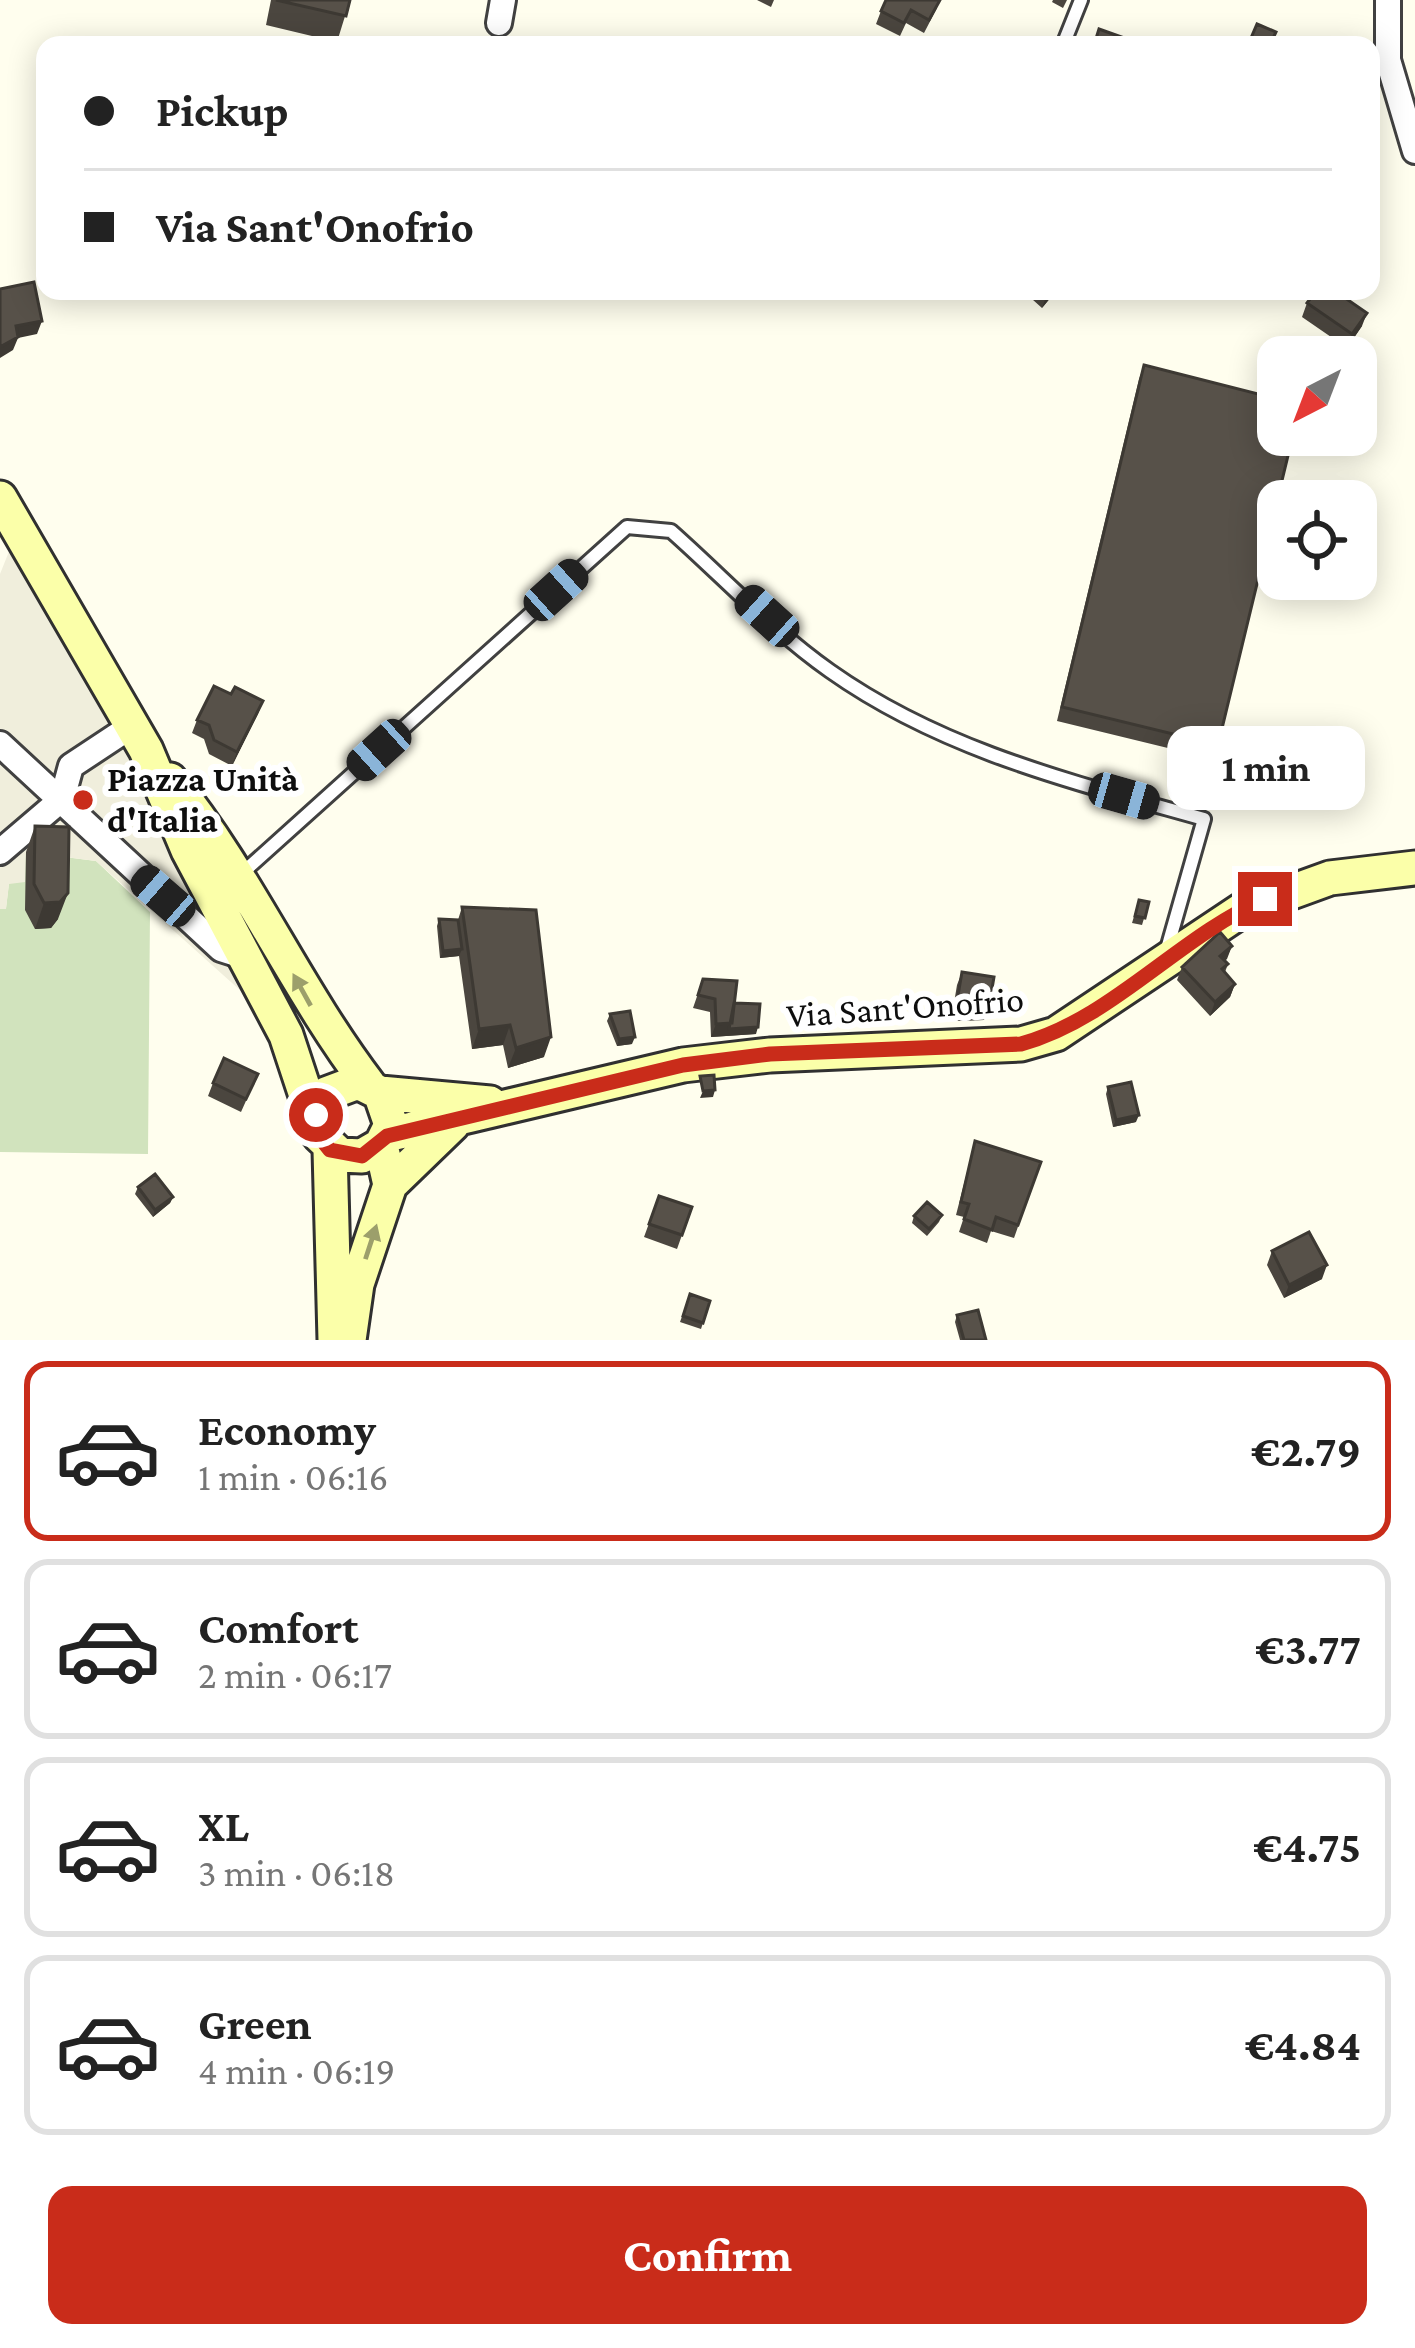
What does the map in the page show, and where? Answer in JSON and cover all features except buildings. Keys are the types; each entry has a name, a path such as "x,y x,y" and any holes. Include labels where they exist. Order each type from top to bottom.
{"main road":[{"path":"0,498 140,738 188,850 249,958 316,1115 319,1136 330,1150 335,1340"},
{"path":"140,738 213,833 319,1020 391,1113 384,1140 390,1185 357,1284 349,1340"},
{"name":"Via Sant'Onofrio","path":"504,1105 683,1065 770,1054 1021,1044 1055,1034 1242,910 1288,889 1415,868"},
{"path":"316,1115 334,1087 504,1105"},
{"path":"330,1150 362,1156 384,1140 504,1105"},
{"path":"390,1185 457,1120"}],"street":[{"path":"1388,0 1388,60 1415,151"},
{"path":"0,851 62,799 71,766 140,738"},
{"path":"0,744 220,949 249,958"}],"lane":[{"path":"1067,36 1081,0"},
{"path":"238,877 626,526 648,526 671,531 829,670 918,724 995,760 1204,820 1164,959"}],"green space":[{"path":"26,852 96,861 150,912 148,1154 0,1152 0,909 6,908 9,883"}],"shaded area":[{"name":"Piazza Unità d'Italia","path":"18,529 260,1008 96,861 26,852 25,882 9,884 6,909 0,909 0,574"}],"place":[{"name":"Piazza Unità d'Italia","path":"83,800"}],"route":[{"path":"316,1115 319,1136 330,1150 362,1156 373,1152 387,1136 683,1065 770,1054 1021,1044 1055,1034 1164,959 1265,899"}]}
